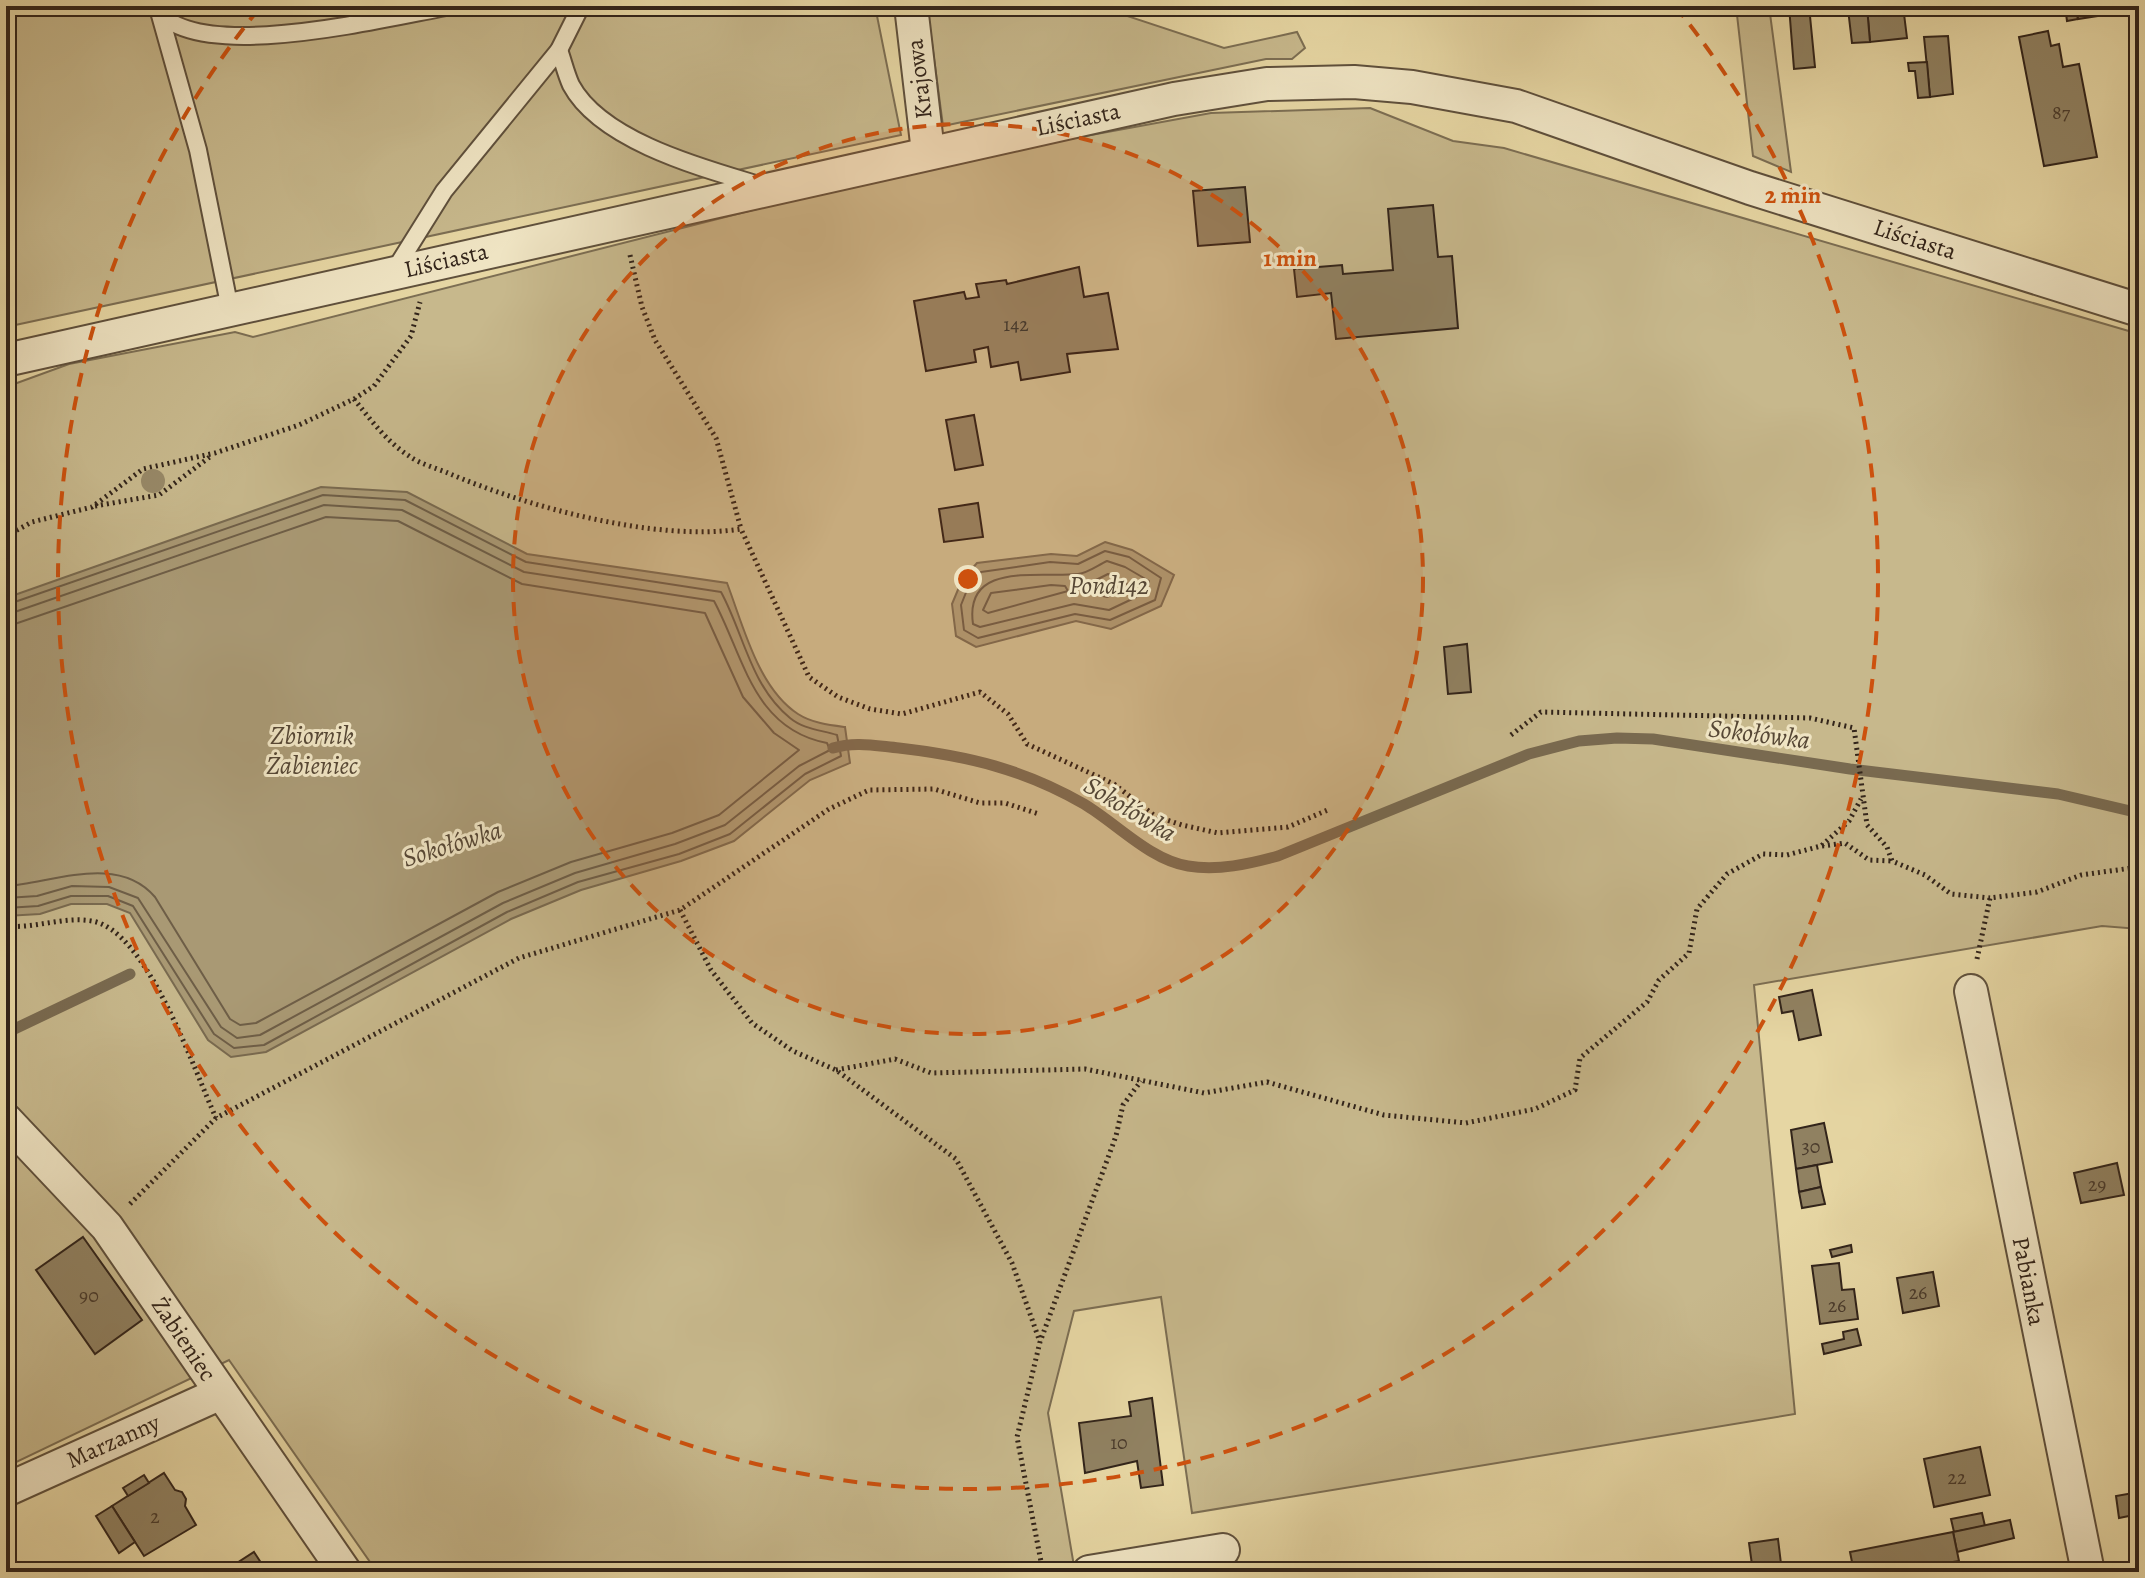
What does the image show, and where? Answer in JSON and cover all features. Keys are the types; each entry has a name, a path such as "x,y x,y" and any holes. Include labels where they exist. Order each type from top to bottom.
{"street":[{"name":"Krajowa","path":"911,6 928,152"},
{"name":"Liściasta","path":"6,360 768,187 1174,99 1267,84 1354,82 1412,87 1516,106 1750,188 2139,310"},
{"name":"Pabianka","path":"1971,991 2088,1572"},
{"name":"Żabieniec","path":"6,1120 107,1227 345,1572"},
{"name":"Marzanny","path":"6,1490 221,1393"},
{"path":"1089,1572 1223,1550"}],"lane":[{"path":"157,11 192,32 227,37 278,36 452,6"},
{"path":"394,272 444,191 559,50 581,6"},
{"path":"157,11 198,150 230,309"},
{"path":"559,50 572,86 596,112 638,142 689,164 768,187"}],"path":[{"path":"622,221 642,307 655,340 716,438 741,529 809,677 838,697 870,709 902,714 980,692 1008,714 1027,744 1114,784 1155,816 1182,825 1218,833 1288,827 1330,809"},
{"path":"92,507 143,469 215,453 299,425 374,386 411,336 431,264"},
{"path":"354,399 379,429 409,457 475,485 547,508 618,522 712,533 741,529"},
{"path":"6,536 32,522 159,495 215,453"},
{"path":"1511,735 1541,712 1810,718 1854,728 1858,744 1861,799 1867,825 1887,847 1892,861"},
{"path":"107,1227 216,1118 519,958 680,910 829,809 869,790 934,789 980,803 1005,803 1039,814"},
{"path":"1821,846 1849,821 1861,799"},
{"path":"836,1070 895,1059 931,1073 1085,1069 1204,1093 1267,1082 1384,1115 1466,1123 1535,1109 1575,1090 1580,1058 1647,1002 1659,980 1689,953 1697,909 1727,874 1763,854 1787,855 1845,843 1869,860 1892,861 1925,875 1951,894 1990,898 2037,892 2081,875 2139,867"},
{"path":"1971,991 1990,898"},
{"path":"680,910 711,970 752,1023 793,1051 836,1070 956,1159 1012,1263 1040,1342"},
{"path":"6,926 94,921 112,929 137,951 181,1038 216,1118"},
{"path":"1043,1572 1017,1437 1040,1342 1116,1136 1123,1105 1141,1081"}],"shaded area":[{"path":"6,6 875,6 901,135 6,327"},
{"path":"927,6 1106,6 1109,10 1224,48 1297,32 1305,48 1292,59 1266,59 943,126"},
{"path":"1736,6 1769,6 1791,172 1753,156"},
{"path":"1370,108 1453,141 1504,148 2139,334 2139,929 2102,926 1754,985 1795,1414 1192,1513 1161,1297 1074,1311 1048,1413 1075,1572 377,1572 229,1360 6,1467 6,387 69,364 235,332 253,337 938,163 1211,113"}],"water":[{"name":"Zbiornik Żabieniec","path":"321,487 407,492 527,554 727,583 746,636 772,688 784,703 803,717 845,727 850,763 810,780 734,841 681,861 581,890 511,919 266,1052 231,1057 208,1040 130,913 107,904 71,904 40,914 6,916 6,598"},
{"name":"Pond142","path":"1105,542 1132,550 1174,575 1161,606 1111,629 1076,621 976,647 956,636 952,604 962,580 977,563 1051,554 1077,556"}],"building":[{"path":"1789,6 1809,6 1815,67 1794,69"},
{"path":"1809,6 1903,6 1907,38 1870,42 1867,7 1810,14"},
{"path":"2065,6 2076,6 2078,19 2067,21"},
{"path":"2076,6 2123,6 2124,12 2078,19"},
{"path":"1867,7 1870,42 1852,43 1848,9"},
{"path":"2048,31 2051,46 2059,44 2063,67 2079,64 2097,157 2044,166 2019,37"},
{"path":"1948,36 1953,94 1930,97 1924,37"},
{"path":"1927,62 1930,97 1918,98 1915,71 1909,71 1908,63"},
{"path":"1245,187 1250,242 1198,246 1193,191"},
{"path":"1433,205 1438,257 1452,256 1458,328 1336,339 1331,293 1297,297 1294,269 1342,265 1343,274 1393,270 1388,209"},
{"path":"1079,267 1084,297 1108,293 1118,349 1067,354 1070,372 1021,380 1018,362 991,367 988,347 974,350 976,362 926,371 914,301 964,292 966,299 979,297 976,284 1006,280 1007,284"},
{"path":"974,415 983,465 955,470 946,420"},
{"path":"978,503 983,537 944,542 939,509"},
{"path":"1467,644 1471,692 1448,694 1444,647"},
{"path":"1812,990 1821,1035 1799,1040 1793,1011 1782,1013 1779,997"},
{"path":"1824,1123 1832,1162 1796,1169 1791,1130"},
{"path":"2117,1163 2124,1195 2081,1203 2074,1173"},
{"path":"1817,1165 1821,1187 1799,1192 1796,1169"},
{"path":"1821,1187 1825,1204 1802,1208 1799,1192"},
{"path":"83,1237 142,1320 95,1354 36,1270"},
{"path":"1851,1245 1852,1252 1832,1257 1830,1250"},
{"path":"1839,1263 1842,1290 1854,1289 1858,1319 1820,1324 1812,1266"},
{"path":"1933,1272 1939,1306 1903,1313 1897,1278"},
{"path":"1857,1329 1861,1345 1824,1354 1822,1344 1844,1339 1843,1332"},
{"path":"1152,1398 1163,1485 1141,1488 1137,1461 1085,1473 1079,1423 1131,1416 1129,1402"},
{"path":"1980,1447 1990,1495 1934,1507 1924,1459"},
{"path":"164,1473 175,1490 182,1492 186,1499 185,1506 196,1525 144,1556 112,1506"},
{"path":"144,1475 149,1483 128,1496 123,1488"},
{"path":"2139,1492 2139,1514 2119,1518 2116,1496"},
{"path":"112,1506 135,1542 119,1553 96,1516"},
{"path":"1982,1513 1985,1526 1954,1532 1951,1519"},
{"path":"2010,1520 2014,1538 1957,1552 1953,1532"},
{"path":"1953,1532 1959,1561 1940,1564 1941,1572 1854,1572 1850,1552"},
{"path":"1778,1539 1782,1572 1753,1572 1749,1543"},
{"path":"254,1552 267,1572 223,1572"}],"waterway":[{"name":"Sokołówka","path":"833,748 866,745 924,751 1017,773 1084,804 1160,856 1188,866 1211,868 1278,856 1529,754 1579,741 1617,738 1653,739 1850,769 2058,794 2139,813"},
{"name":"Sokołówka","path":"6,1033 130,974"}]}
